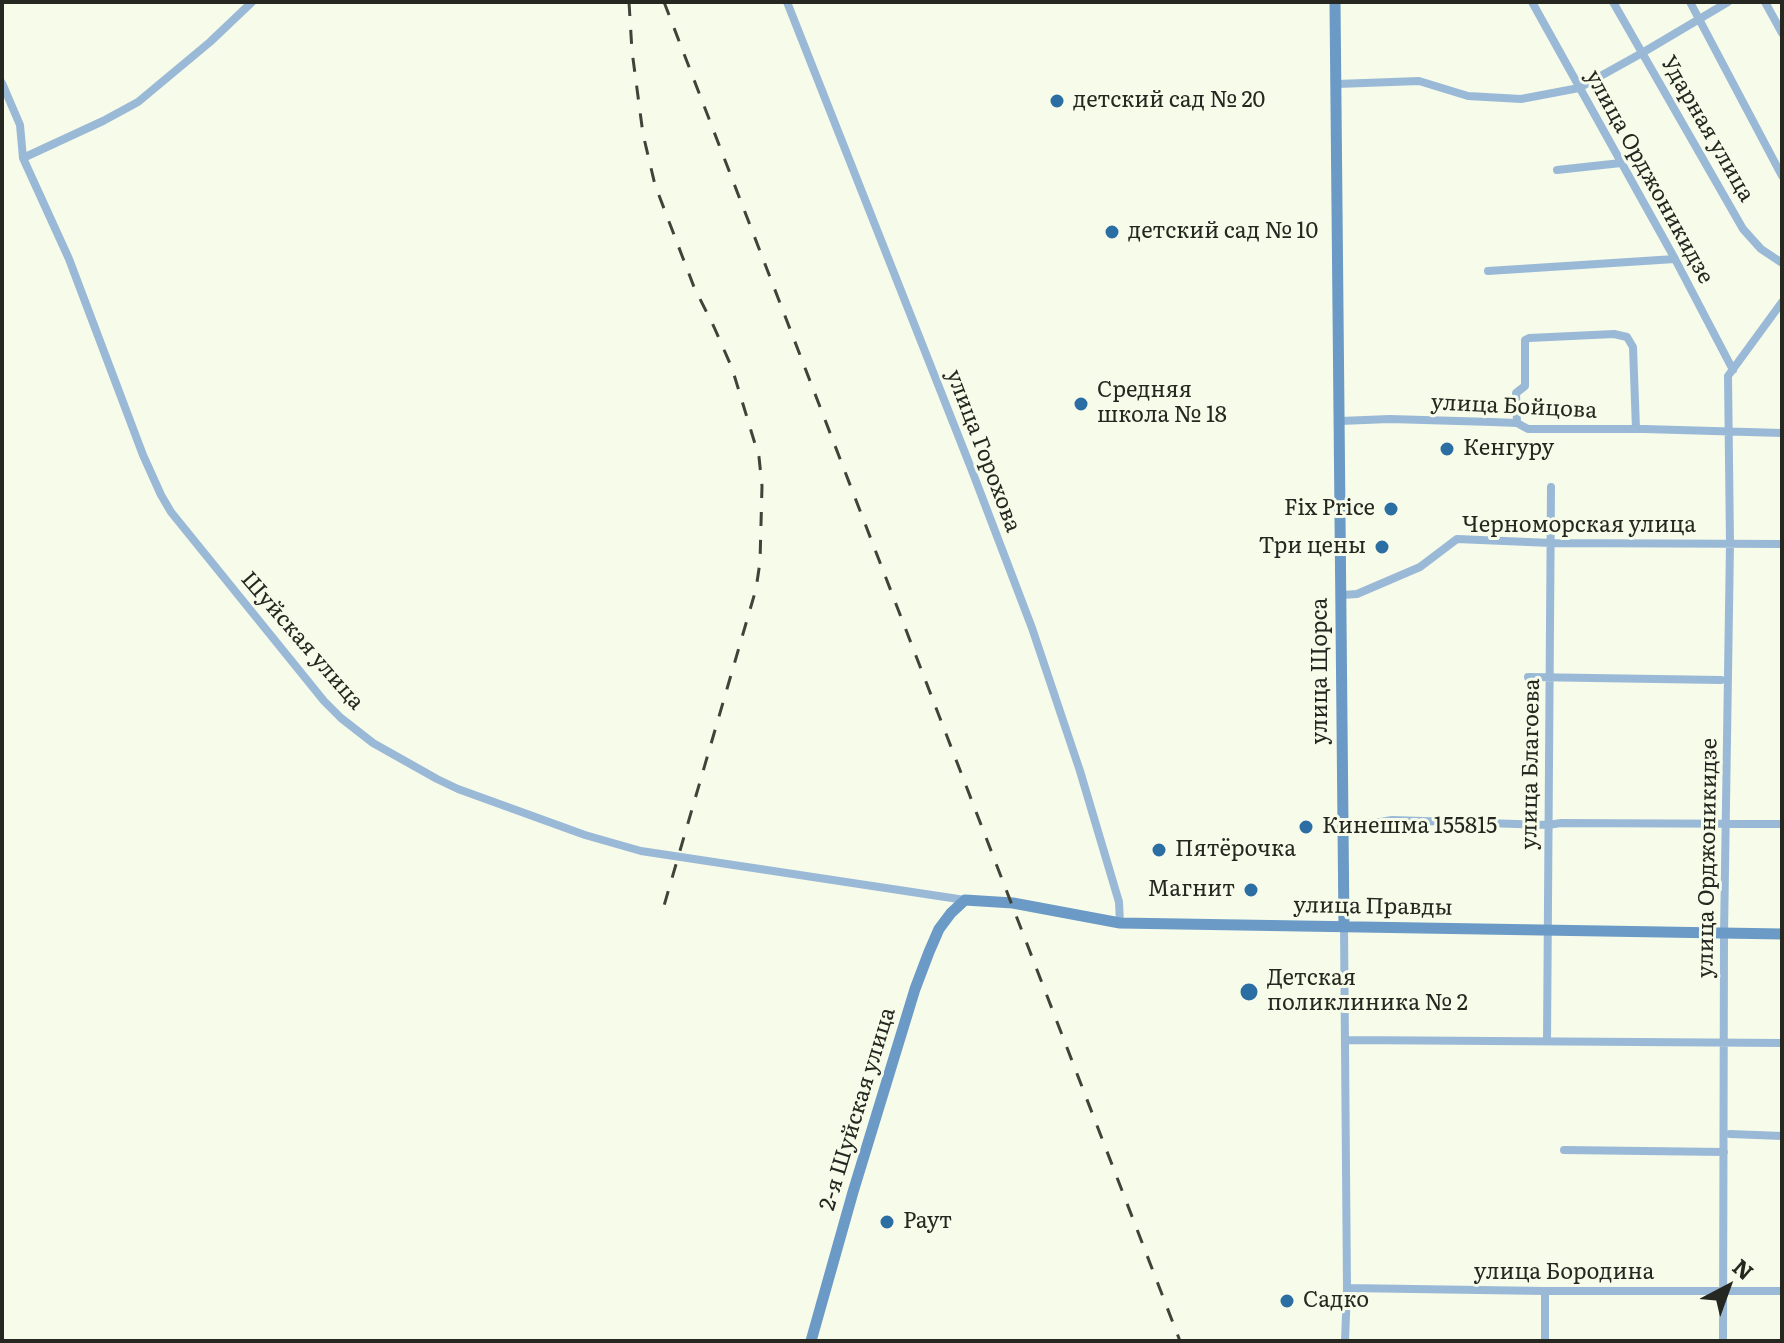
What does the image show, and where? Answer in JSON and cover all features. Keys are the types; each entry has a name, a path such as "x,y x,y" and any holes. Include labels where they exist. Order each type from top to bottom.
{"street":[{"path":"23,158 138,102 252,2"},
{"name":"улица Горохова","path":"787,2 1032,628 1119,902 1120,923"},
{"name":"улица Щорса","path":"1335,2 1342,595 1345,1341"},
{"name":"улица Орджоникидзе","path":"1532,2 1675,259 1731,373 1728,433 1730,544 1724,934 1723,1341"},
{"name":"Ударная улица","path":"1613,2 1743,229 1761,249 1782,263"},
{"path":"1690,2 1782,176"},
{"path":"1337,84 1419,81 1468,96 1521,99 1579,88 1728,2"},
{"path":"1765,2 1782,33"},
{"name":"Шуйская улица","path":"2,83 20,125 23,158 69,259 161,495 190,536 341,718 373,743 437,779 585,835 641,851 965,900"},
{"path":"1557,170 1621,163"},
{"path":"1488,271 1675,259"},
{"path":"1731,373 1782,302"},
{"path":"1517,423 1516,393 1525,386 1525,340 1614,334 1627,337 1633,347 1636,429"},
{"name":"улица Бойцова","path":"1340,421 1390,419 1517,423 1528,429 1782,433"},
{"name":"улица Благоева","path":"1547,1041 1551,487"},
{"name":"Черноморская улица","path":"1342,595 1357,594 1411,571 1457,539 1551,543 1782,544"},
{"path":"1528,677 1721,680"},
{"path":"1343,823 1392,820 1548,825 1782,824"},
{"name":"улица Правды","path":"965,900 1013,903 1120,923 1782,934"},
{"name":"2-я Шуйская улица","path":"811,1341 915,989 939,929 965,900"},
{"path":"1345,1040 1782,1043"},
{"path":"1730,1134 1782,1136"},
{"path":"1564,1150 1724,1152"},
{"name":"улица Бородина","path":"1347,1288 1782,1291"},
{"path":"1545,1291 1545,1341"}],"railway":[{"path":"629,2 643,134 655,185 694,287 732,368 759,457 762,486 760,562 756,589 661,916"},
{"path":"664,2 1180,1341"}],"place":[{"name":"детский сад № 20","path":"1057,101"},
{"name":"детский сад № 10","path":"1112,232"},
{"name":"Средняя школа № 18","path":"1081,404"},
{"name":"Кенгуру","path":"1447,449"},
{"name":"Fix Price","path":"1391,509"},
{"name":"Три цены","path":"1382,547"},
{"name":"Кинешма 155815","path":"1306,827"},
{"name":"Пятёрочка","path":"1159,850"},
{"name":"Магнит","path":"1251,890"},
{"name":"Детская поликлиника № 2","path":"1249,992"},
{"name":"Раут","path":"887,1222"},
{"name":"Садко","path":"1287,1301"}]}
